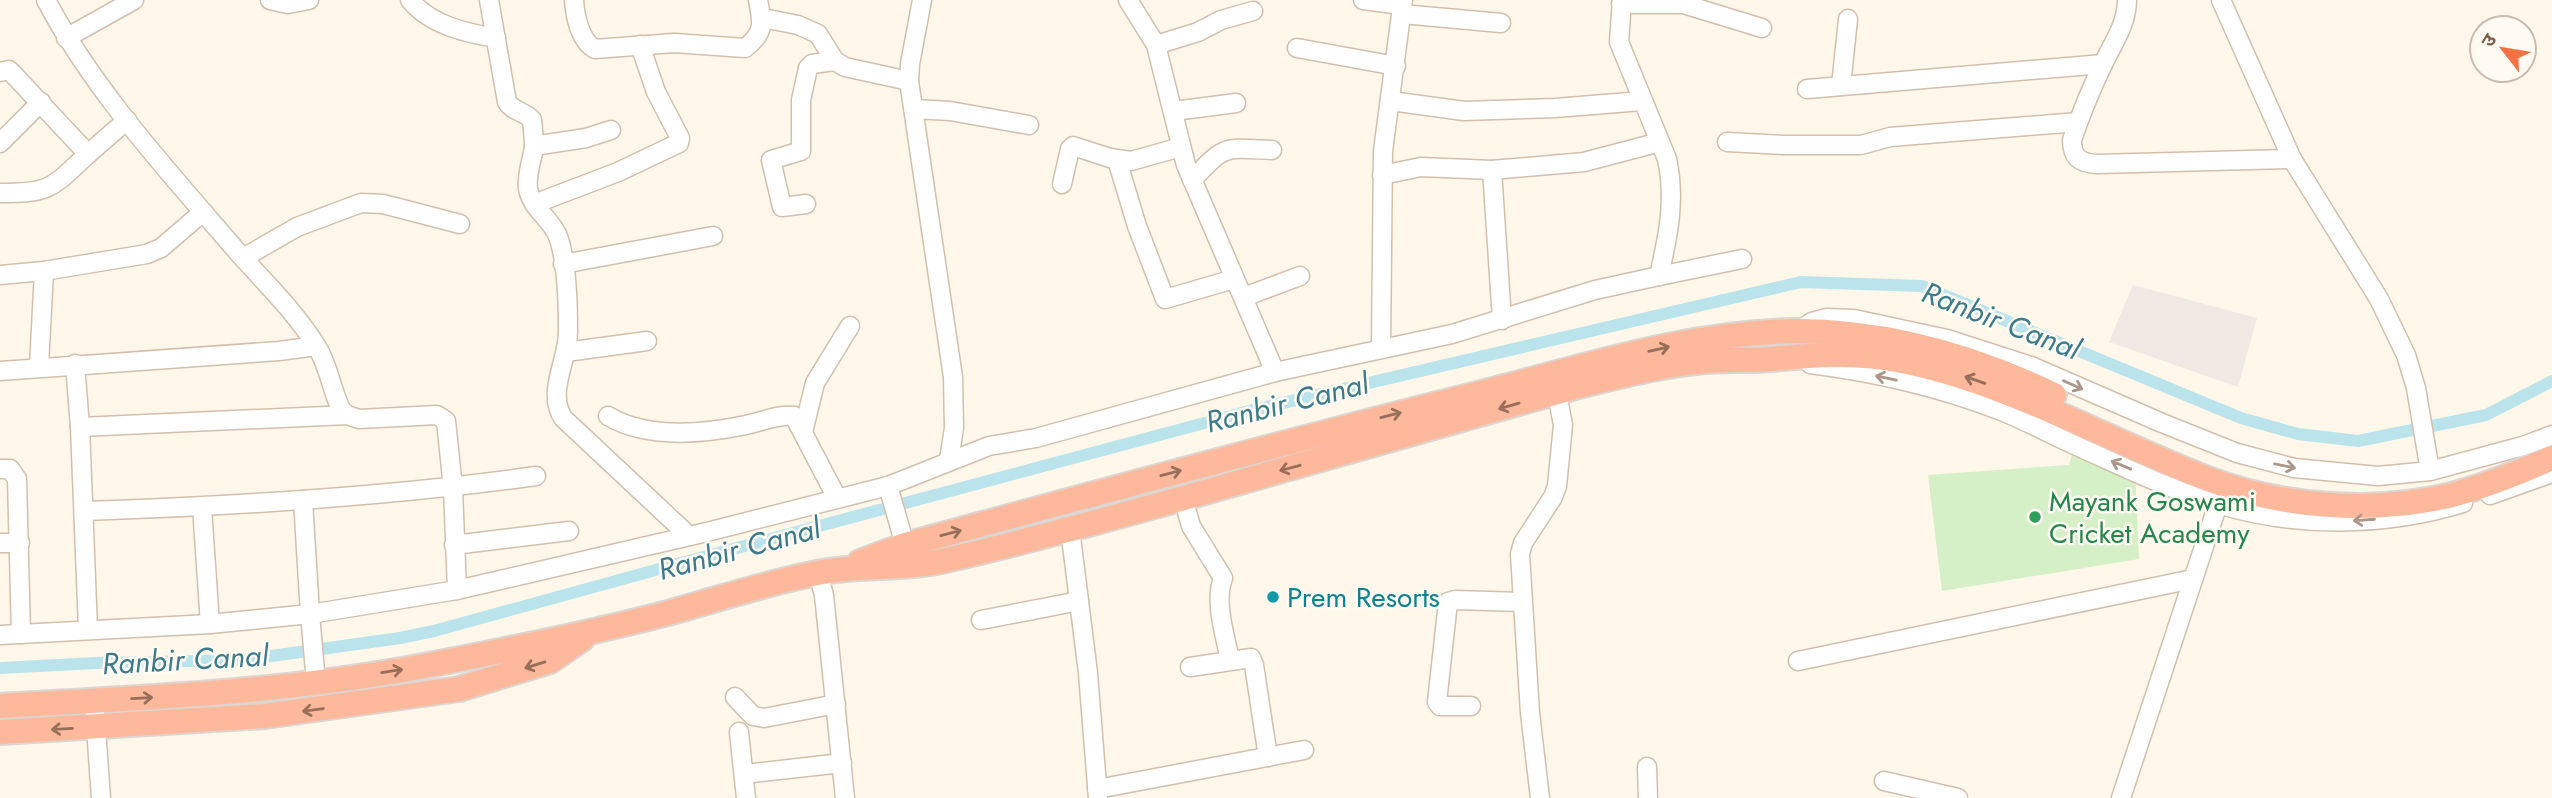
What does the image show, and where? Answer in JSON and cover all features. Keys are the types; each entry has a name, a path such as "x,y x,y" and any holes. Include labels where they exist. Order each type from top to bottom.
{"highway":[{"path":"0,706 199,695 316,674 411,668 601,629 671,612 738,591 829,571 905,545 1380,418 1664,347 1743,333 1798,331 1875,336 1973,361 2000,370 2120,426 2208,463 2236,472 2308,486 2353,489 2426,484 2499,464 2552,443"},
{"path":"829,571 921,566 1070,529 1557,393 1669,365 1698,361 1804,355 1869,356 1907,362 1971,378 2211,480 2292,500 2337,505 2375,505 2445,496 2489,484 2552,458"},
{"path":"0,732 265,716 458,689 550,661 601,629"}],"street":[{"path":"46,0 66,38 127,120 317,346 328,370 338,404 347,415"},
{"path":"270,0 288,4 309,0"},
{"path":"410,0 422,13 452,27 496,38"},
{"path":"489,0 506,102 532,120 534,146 527,183 534,204 555,232 563,264 568,331 558,384 557,408 563,418 689,536"},
{"path":"574,0 575,12 585,41 595,49 674,44 745,48 754,40 763,18 758,0"},
{"path":"922,0 909,81 953,377 954,428 949,460"},
{"path":"1128,0 1156,44 1181,148 1192,180 1275,372"},
{"path":"1363,0 1501,23"},
{"path":"2127,0 2121,30 2072,140 2075,157 2087,164 2292,159"},
{"path":"2221,0 2292,159 2379,299 2406,355 2419,406 2429,464"},
{"path":"1659,276 1670,231 1672,192 1667,159 1619,42 1622,2 1683,4 1762,28"},
{"path":"66,38 124,5"},
{"path":"1381,348 1382,175 1402,6"},
{"path":"1156,44 1254,11"},
{"path":"763,18 786,21 818,34 835,61 854,71 909,81"},
{"path":"1841,86 1848,19"},
{"path":"534,204 618,172 679,143 680,138 656,92 640,45"},
{"path":"1297,48 1396,66"},
{"path":"806,204 782,207 771,160 801,151 801,100 808,68 812,64 835,61"},
{"path":"1807,89 2104,64"},
{"path":"0,72 9,70 88,154"},
{"path":"1391,101 1464,111 1555,108 1642,101"},
{"path":"0,143 41,102"},
{"path":"1174,111 1236,103"},
{"path":"914,109 950,111 1029,125"},
{"path":"0,193 46,190 127,120"},
{"path":"1727,142 1861,145 1890,137 2078,122"},
{"path":"534,146 586,138 611,130"},
{"path":"1382,175 1421,167 1492,170 1584,162 1660,142"},
{"path":"1062,184 1071,147 1117,160 1131,161 1181,148"},
{"path":"1192,180 1223,150 1272,150"},
{"path":"1117,160 1136,226 1164,299 1234,279"},
{"path":"1492,170 1502,320"},
{"path":"243,258 294,229 350,205 372,202 460,224"},
{"path":"0,275 44,271 147,254 161,248 203,212"},
{"path":"563,264 713,236"},
{"path":"0,635 210,624 310,614 457,590 689,536 837,498 890,492 949,460 989,446 1036,438 1275,372 1452,334 1595,290 1742,259"},
{"path":"39,366 44,271"},
{"path":"1244,298 1300,276"},
{"path":"1798,331 1812,322 1827,318 1854,319 1947,339 2031,366 2184,432 2263,461 2355,475 2378,476 2429,464 2493,455 2552,435"},
{"path":"803,432 815,383 850,326"},
{"path":"566,352 647,341"},
{"path":"0,371 317,346"},
{"path":"1768,359 1836,368 1928,387 2000,411 2141,474 2218,504 2283,519 2343,521 2432,513 2552,473"},
{"path":"75,364 85,511 88,629"},
{"path":"1539,798 1522,602 1521,550 1557,486 1563,425 1557,393"},
{"path":"80,427 347,415 371,419 441,416 446,421 453,488 457,590"},
{"path":"608,416 619,422 659,432 742,426 790,415 796,419 837,498"},
{"path":"0,468 10,469 17,479 21,634"},
{"path":"85,511 303,500 453,488 536,476"},
{"path":"890,492 905,545"},
{"path":"1183,498 1191,526 1223,578 1220,601 1230,660"},
{"path":"303,500 316,674"},
{"path":"2121,798 2218,504"},
{"path":"202,507 210,624"},
{"path":"1070,529 1098,794 1304,750"},
{"path":"454,545 569,531"},
{"path":"0,543 20,543"},
{"path":"829,571 824,595 845,798"},
{"path":"1798,660 2193,579"},
{"path":"981,620 1079,601"},
{"path":"1471,706 1440,706 1437,702 1448,602 1522,602"},
{"path":"1190,667 1249,657 1252,660 1268,757"},
{"path":"735,697 753,716 764,718 835,704"},
{"path":"94,700 101,798"},
{"path":"738,732 746,798"},
{"path":"744,774 842,763"},
{"path":"1647,767 1648,798"},
{"path":"1884,781 1958,798"}],"shaded area":[{"path":"2133,285 2257,318 2238,387 2109,342"}],"green space":[{"name":"Mayank Goswami Cricket Academy","path":"2078,434 2134,446 2139,559 1942,591 1928,475 2069,465"}],"waterway":[{"name":"Ranbir Canal","path":"0,668 242,660 434,631 1253,410 1801,282 1922,286 2241,418 2298,434 2358,441 2486,415 2552,381"}],"place":[{"name":"Mayank Goswami Cricket Academy","path":"2035,517"},
{"name":"Prem Resorts","path":"1273,597"}]}
